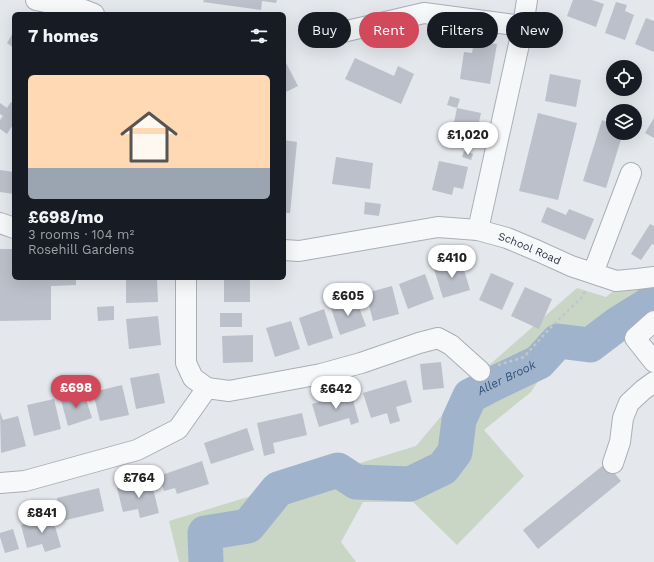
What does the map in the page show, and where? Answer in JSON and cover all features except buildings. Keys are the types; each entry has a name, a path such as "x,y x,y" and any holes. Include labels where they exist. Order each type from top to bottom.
{"street":[{"path":"36,0 89,12"},
{"path":"525,12 527,0"},
{"path":"351,30 424,13 436,7 506,22"},
{"path":"478,230 518,48"},
{"path":"593,273 631,173"},
{"path":"0,223 12,227"},
{"name":"School Road","path":"286,250 299,251 438,227 478,230 507,238 571,266 616,281 654,276"},
{"path":"186,280 186,363 193,378 207,388 229,391 321,374 361,363 438,338 451,345 480,371"},
{"path":"654,321 635,338 654,362"},
{"path":"613,463 620,442 623,418 629,403 654,382"},
{"path":"0,483 25,481 137,450 178,429 207,388"}],"path":[{"path":"480,371 524,357 550,328 581,298 588,288 593,273"}],"green space":[{"path":"621,285 654,287 654,311 591,361 559,349 531,392 484,430 524,476 457,545 413,502 363,502 341,542 356,562 179,562 169,521 416,446 470,382 577,288 606,297"}],"waterway":[{"name":"Aller Brook","path":"206,562 205,533 248,526 278,489 338,470 356,482 410,484 443,468 455,452 459,420 470,396 539,362 558,341 590,345 619,323 654,300"}]}
